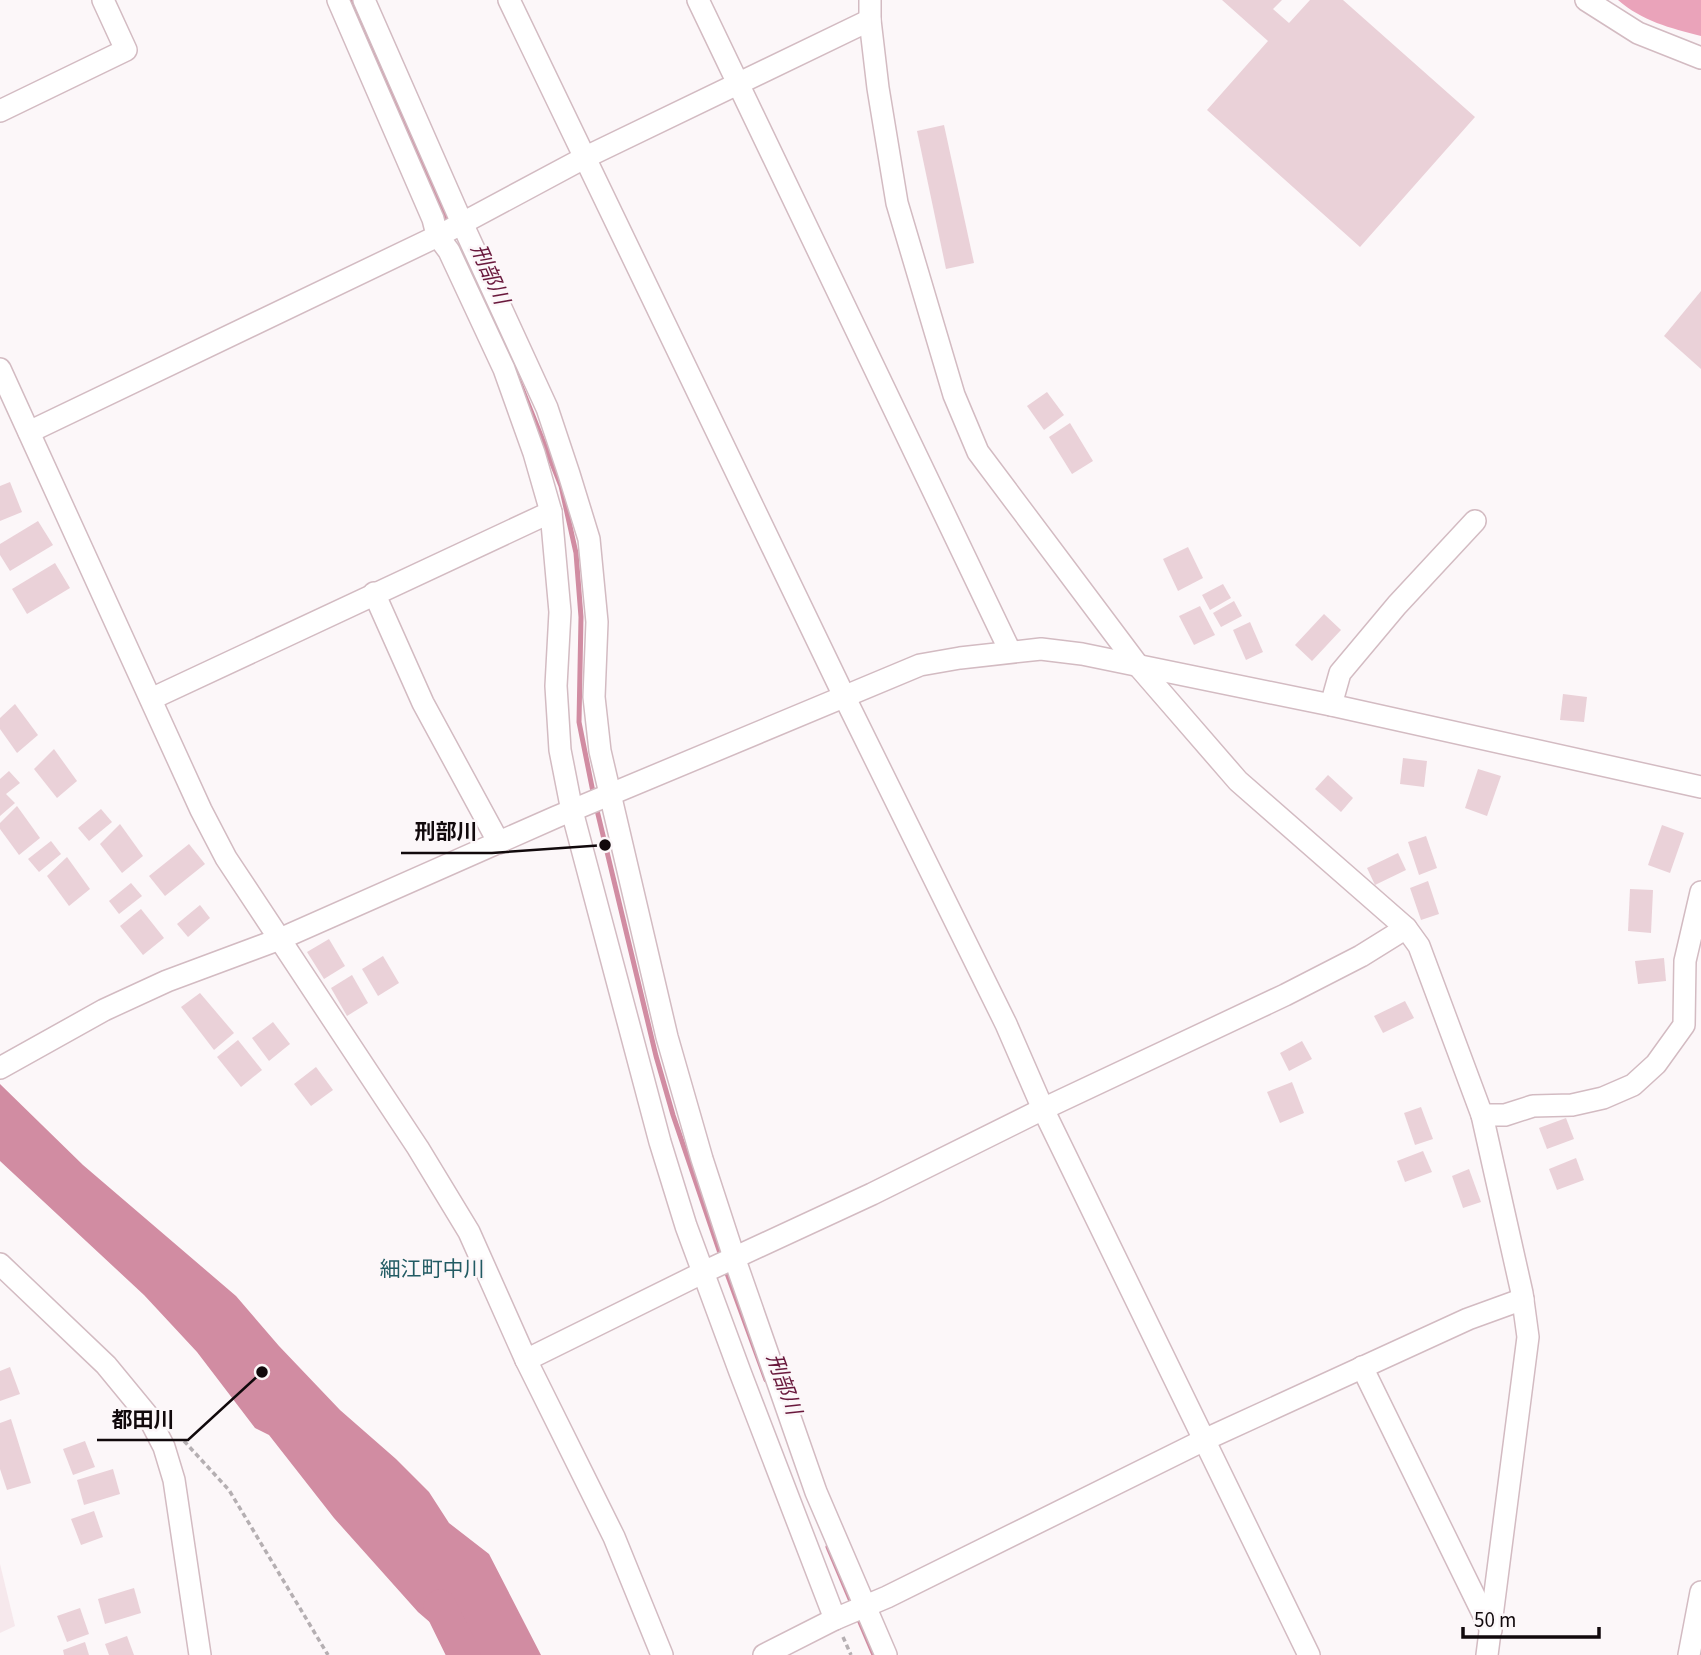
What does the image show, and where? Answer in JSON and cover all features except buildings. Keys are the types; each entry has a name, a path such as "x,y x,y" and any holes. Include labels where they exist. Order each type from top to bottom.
{"street":[{"path":"0,111 126,50 103,0"},
{"path":"338,0 433,219 449,230"},
{"path":"364,0 449,230 547,408 589,539 597,622 594,698 607,797 667,1037 733,1258 816,1492 886,1655"},
{"path":"509,0 1309,1655"},
{"path":"698,0 1010,651"},
{"path":"1586,0 1638,33 1701,58"},
{"path":"29,432 449,230 584,158 737,86 870,10 878,88 897,203 954,395 978,452 1140,668 1238,781 1406,928 1419,946 1482,1115 1523,1299 1528,1337 1487,1655"},
{"path":"449,230 449,251 504,369 534,453 551,512 560,612 556,686 560,750 660,1142 686,1226 706,1271 740,1372 835,1619"},
{"path":"0,369 226,858 418,1148 469,1232 526,1360 614,1537 663,1655"},
{"path":"151,699 551,512"},
{"path":"1331,705 1340,673 1475,522"},
{"path":"374,593 423,703 499,843"},
{"path":"0,1068 104,1010 167,981 280,939 574,810 920,665 1010,651 1041,649 1082,654 1331,705 1701,787"},
{"path":"1482,1115 1505,1115 1533,1106 1572,1105 1602,1098 1633,1085 1656,1064 1692,1025 1685,961 1701,892"},
{"path":"526,1360 733,1258 1285,995 1361,956 1406,928"},
{"path":"0,1264 106,1365 148,1416 159,1437 174,1480 200,1655"},
{"path":"764,1655 1204,1440 1468,1319 1523,1299"},
{"path":"1362,1367 1491,1630"},
{"path":"1689,1655 1701,1592"}],"path":[{"path":"178,1435 229,1490 328,1655"}],"shaded area":[{"path":"1618,0 1701,0 1701,36 1647,19"},
{"path":"0,1084 83,1165 236,1296 340,1410 429,1492 449,1523 489,1554 541,1655 468,1655 418,1612 334,1518 269,1435 255,1428 197,1352 144,1295 0,1161"},
{"path":"0,1564 15,1626 0,1633"}],"waterway":[{"name":"刑部川","path":"351,0 448,225"},
{"name":"刑部川","path":"515,371 561,486 576,553 581,617 579,722 594,797"},
{"name":"刑部川","path":"596,806 656,1056 722,1259"},
{"name":"刑部川","path":"725,1268 766,1380"},
{"name":"刑部川","path":"828,1547 853,1606"},
{"path":"440,1606 464,1655"},
{"name":"刑部川","path":"857,1615 874,1655"}],"place":[{"name":"刑部川","path":"605,845"},
{"name":"都田川","path":"262,1372"}],"district":[{"name":"細江町中川","path":"432,1269"}]}
